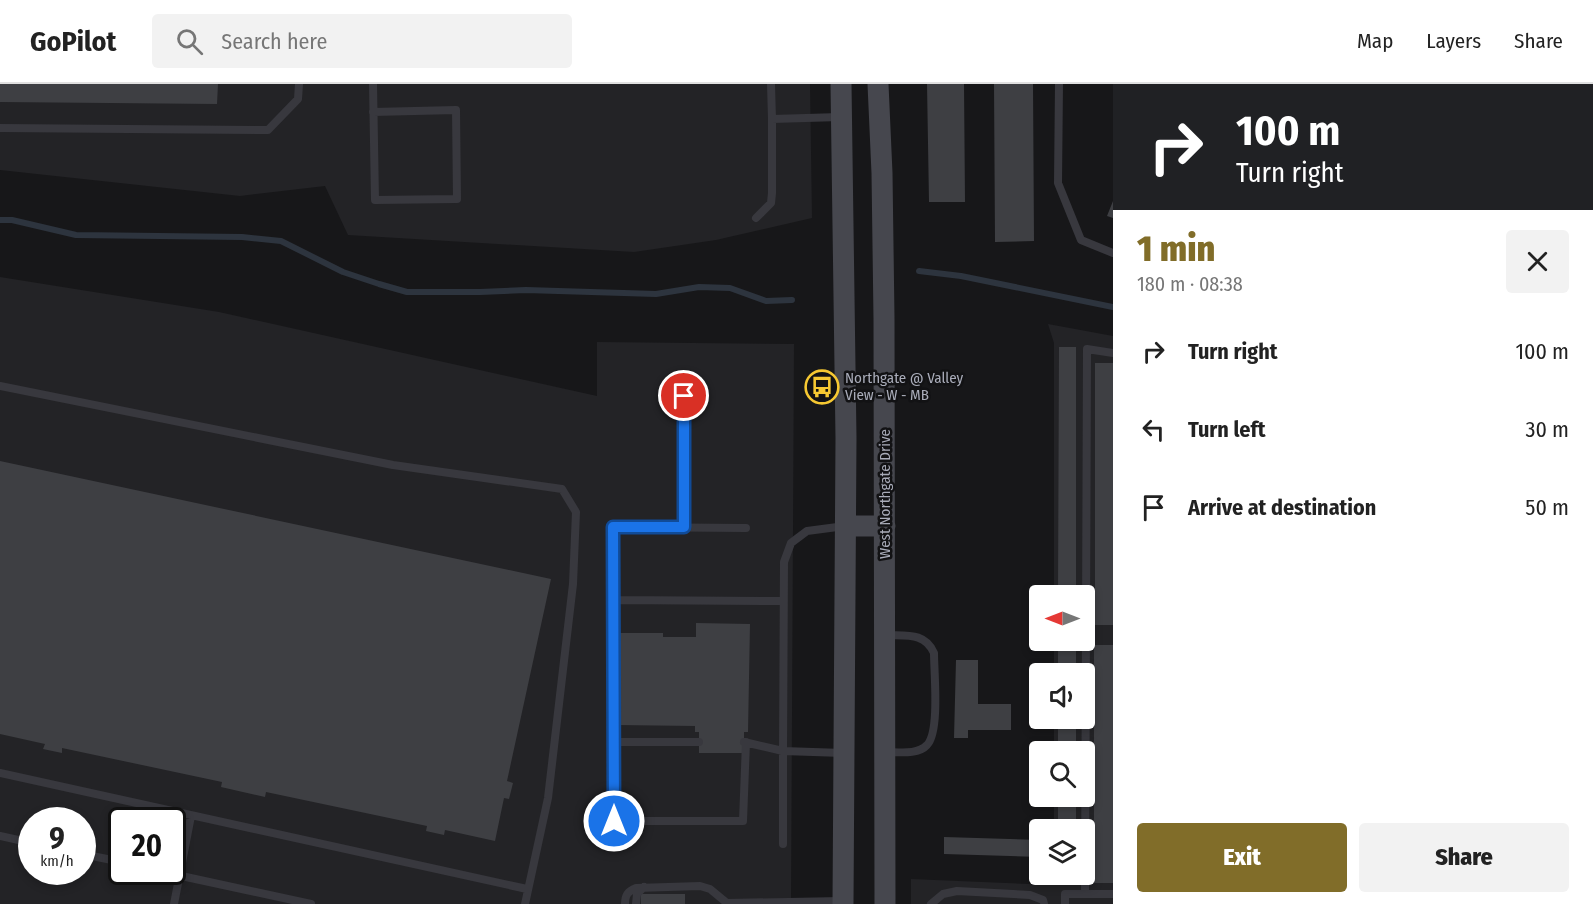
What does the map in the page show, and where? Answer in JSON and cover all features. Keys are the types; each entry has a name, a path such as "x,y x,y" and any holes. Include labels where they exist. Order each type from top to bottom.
{"main road":[{"path":"841,84 846,526 843,903"},
{"name":"West Northgate Drive","path":"878,84 882,185 885,526 885,904"},
{"path":"846,526 885,526"}],"lane":[{"path":"0,128 268,130 298,99 298,84"},
{"path":"373,84 373,112 375,200 457,199 456,110 373,112"},
{"path":"756,218 771,203 771,84"},
{"path":"1059,84 1058,183 1081,240 1113,253"},
{"path":"772,119 842,117"},
{"path":"1085,894 1087,349 1113,353"},
{"path":"684,375 684,527"},
{"path":"0,386 393,465 562,489 576,512 573,584 548,798 525,904"},
{"path":"783,844 784,562 792,543 807,531 846,526"},
{"path":"746,528 613,527 614,821 743,821 745,742 783,751 844,753"},
{"path":"613,600 783,601"},
{"path":"885,635 920,637 930,644 934,653 934,730 928,745 917,751 885,752"},
{"path":"614,742 699,742"},
{"path":"0,773 527,889"},
{"path":"186,839 191,816"},
{"path":"0,836 18,840"},
{"path":"186,877 311,904"},
{"path":"174,904 177,885"},
{"path":"625,904 628,891 644,887 700,886 710,889 726,904 843,903"},
{"path":"636,904 637,894 644,887"},
{"path":"931,904 943,894 957,891 1030,894 1043,900 1044,904"},
{"path":"1065,904 1065,894 1113,894"}],"shaded area":[{"path":"0,84 810,84 812,218 716,240 634,252 348,235 325,186 240,196 0,170"},
{"path":"0,277 219,312 597,396 597,342 794,344 791,904 0,904"},
{"path":"1048,324 1113,336 1113,904 911,904 911,879 1029,885 1095,885 1095,819 1054,819 1054,807 1095,807 1095,741 1054,741 1054,729 1095,729 1095,663 1054,663 1054,651 1095,651 1095,585 1054,585 1054,343"}],"building":[{"path":"0,84 218,84 217,104 0,102"},
{"path":"927,84 964,84 965,202 929,202"},
{"path":"994,84 1033,84 1034,241 995,242"},
{"path":"1113,201 1113,218 1107,216"},
{"path":"1059,347 1076,347 1076,585 1058,585"},
{"path":"1095,363 1113,363 1113,625 1095,625"},
{"path":"0,461 551,579 507,781 513,783 509,799 504,798 495,841 445,830 444,835 426,831 427,826 266,792 265,797 221,787 222,782 62,748 62,753 43,749 45,744 0,734"},
{"path":"696,623 750,624 748,732 744,732 744,753 699,753 699,732 695,732 695,726 617,725 618,633 663,633 663,637 696,637"},
{"path":"1095,645 1113,645 1113,883 1095,883"},
{"path":"1058,651 1076,651 1076,663 1058,663"},
{"path":"956,660 978,660 978,704 1011,704 1011,730 968,730 968,738 954,738"},
{"path":"1058,729 1076,729 1076,741 1058,741"},
{"path":"1058,807 1076,807 1076,819 1058,819"},
{"path":"944,837 1029,840 1029,857 944,854"},
{"path":"641,894 685,894 685,904 641,904"}],"waterway":[{"path":"0,220 12,220 76,235 242,237 281,241 343,272 407,292 526,290 656,294 699,287 730,288 766,301 792,300"},
{"path":"919,271 961,276 1113,307"}],"place":[{"name":"Northgate @ Valley View - W - MB","path":"822,387"}],"route":[{"path":"614,821 613,527 684,527 684,396"}]}
